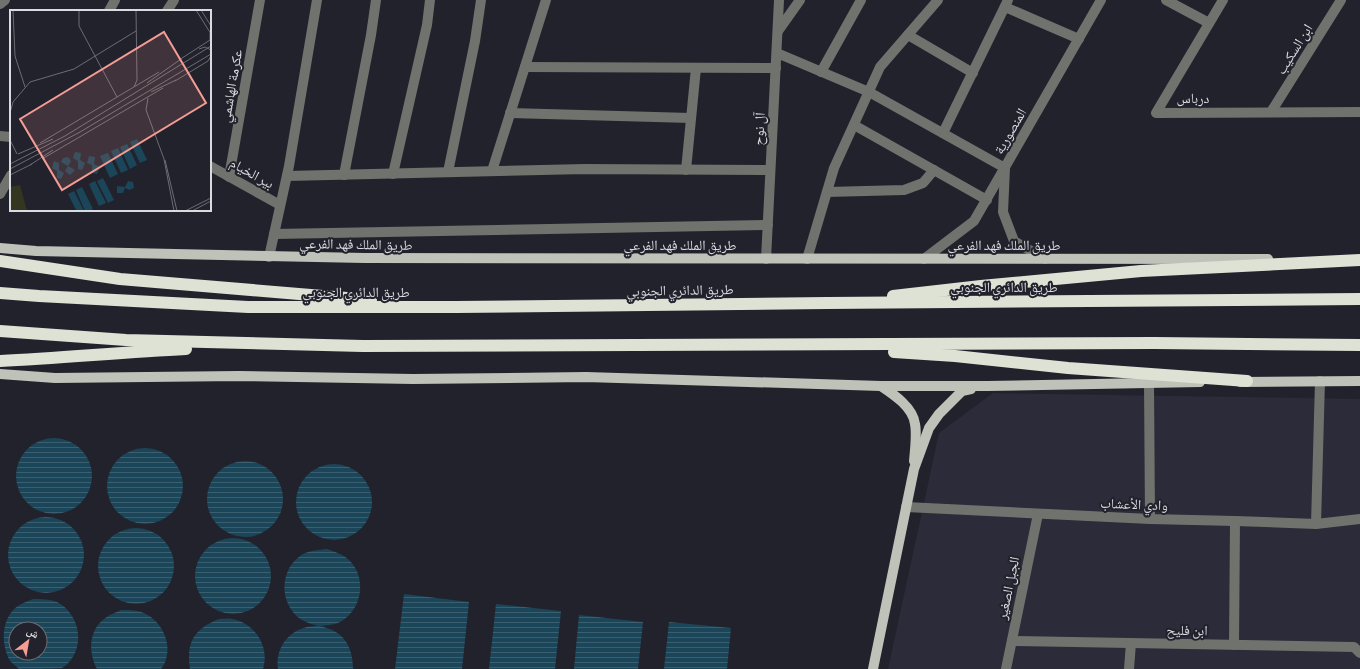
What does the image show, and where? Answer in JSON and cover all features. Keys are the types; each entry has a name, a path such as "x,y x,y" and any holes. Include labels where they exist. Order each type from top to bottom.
{"highway":[{"path":"827,303 989,285 1141,272 1360,260"},
{"path":"0,262 120,279 456,307"},
{"name":"طريق الدائري الجنوبي","path":"0,293 248,307 456,307 1360,299"},
{"path":"0,331 126,340 363,346 1154,343 1316,346 1360,345"},
{"path":"0,361 149,351 292,345"},
{"path":"793,345 955,356 1068,368 1247,382"}],"main road":[{"name":"طريق الملك فهد الفرعي","path":"0,248 36,251 269,257 381,258 1360,260"},
{"path":"0,374 55,378 239,376 413,379 586,377 881,386 1360,381"},
{"path":"881,386 895,395 907,407 916,423 914,470"},
{"path":"873,669 914,470 929,428 939,414 962,391 987,386"}],"street":[{"path":"0,4 5,0"},
{"path":"110,10 115,0"},
{"path":"168,10 174,0"},
{"name":"عكرمة الهاشمي","path":"229,177 260,0"},
{"path":"269,257 287,176 317,0"},
{"path":"344,175 376,0"},
{"path":"393,174 427,25 430,0"},
{"path":"448,172 475,41 481,0"},
{"path":"492,171 546,0"},
{"name":"آل نوح","path":"766,259 779,0"},
{"path":"778,32 800,0"},
{"path":"821,72 861,0"},
{"path":"807,259 834,168 880,67 938,0"},
{"name":"المنصورية","path":"924,259 974,221 1101,0"},
{"path":"1166,0 1209,23"},
{"name":"درباس","path":"1223,0 1156,113 1360,112"},
{"name":"ابن السكيب","path":"1271,112 1341,0"},
{"path":"943,133 1007,3 1079,39"},
{"path":"908,34 973,73"},
{"path":"776,53 869,92 1005,168 1003,212 1014,241 1045,259"},
{"path":"525,67 776,68"},
{"path":"686,170 696,68"},
{"path":"510,113 691,118"},
{"path":"854,124 987,200"},
{"path":"0,136 10,137"},
{"name":"بير الخيام","path":"211,167 280,205"},
{"path":"287,176 585,169 770,170"},
{"path":"827,192 904,190 923,183 934,170"},
{"path":"0,194 10,177"},
{"path":"274,234 768,225"},
{"path":"1316,524 1320,381"},
{"path":"1149,383 1150,519"},
{"name":"وادي الأعشاب","path":"906,507 1150,519 1235,520 1316,524 1360,519"},
{"name":"الجبل الصغير","path":"1006,669 1038,514"},
{"path":"1234,645 1235,520"},
{"name":"ابن فليح","path":"1012,641 1354,648 1360,653"},
{"path":"1129,669 1131,643"}],"shaded area":[{"path":"993,393 1360,399 1360,669 888,669 939,433"}],"water":[{"path":"54,438 69,441 81,449 89,461 92,476 89,491 81,503 69,511 54,514 39,511 27,503 19,491 16,476 19,461 27,449 39,441"},
{"path":"145,448 160,451 172,459 180,471 183,486 180,501 172,513 160,521 145,524 130,521 118,513 110,501 107,486 110,471 118,459 130,451"},
{"path":"245,461 260,464 272,472 280,484 283,499 280,514 272,526 260,534 245,537 230,534 218,526 210,514 207,499 210,484 218,472 230,464"},
{"path":"334,464 349,467 361,475 369,487 372,502 369,517 361,529 349,537 334,540 319,537 307,529 299,517 296,502 299,487 307,475 319,467"},
{"path":"46,517 61,520 73,528 81,540 84,555 81,570 73,582 61,590 46,593 31,590 19,582 11,570 8,555 11,540 19,528 31,520"},
{"path":"136,528 151,531 163,539 171,551 174,566 171,581 163,593 151,601 136,604 121,601 109,593 101,581 98,566 101,551 109,539 121,531"},
{"path":"233,538 248,541 260,549 268,561 271,576 268,591 260,603 248,611 233,614 218,611 206,603 198,591 195,576 198,561 206,549 218,541"},
{"path":"327,549 339,553 347,558 355,567 359,576 360,594 353,611 338,623 320,626 337,633 346,641 351,651 353,669 278,669 279,655 284,642 294,632 300,629 319,626 302,620 294,613 289,605 285,596 284,587 289,568 295,560 303,554"},
{"path":"404,594 469,602 462,669 395,669"},
{"path":"33,599 51,600 57,602 70,613 77,628 78,644 71,660 62,668 19,669 10,661 48,661 48,621 8,621 8,656 5,646 4,630 9,615 21,604"},
{"path":"496,604 561,611 555,669 489,669"},
{"path":"121,610 134,610 146,614 153,618 163,631 166,638 167,654 161,669 97,669 91,646 94,632 103,620 111,614"},
{"path":"579,615 643,622 638,669 574,669"},
{"path":"219,619 240,621 248,625 254,631 259,637 264,652 265,661 263,669 190,669 189,651 194,638 203,627"},
{"path":"669,622 731,628 727,669 664,669"}]}
